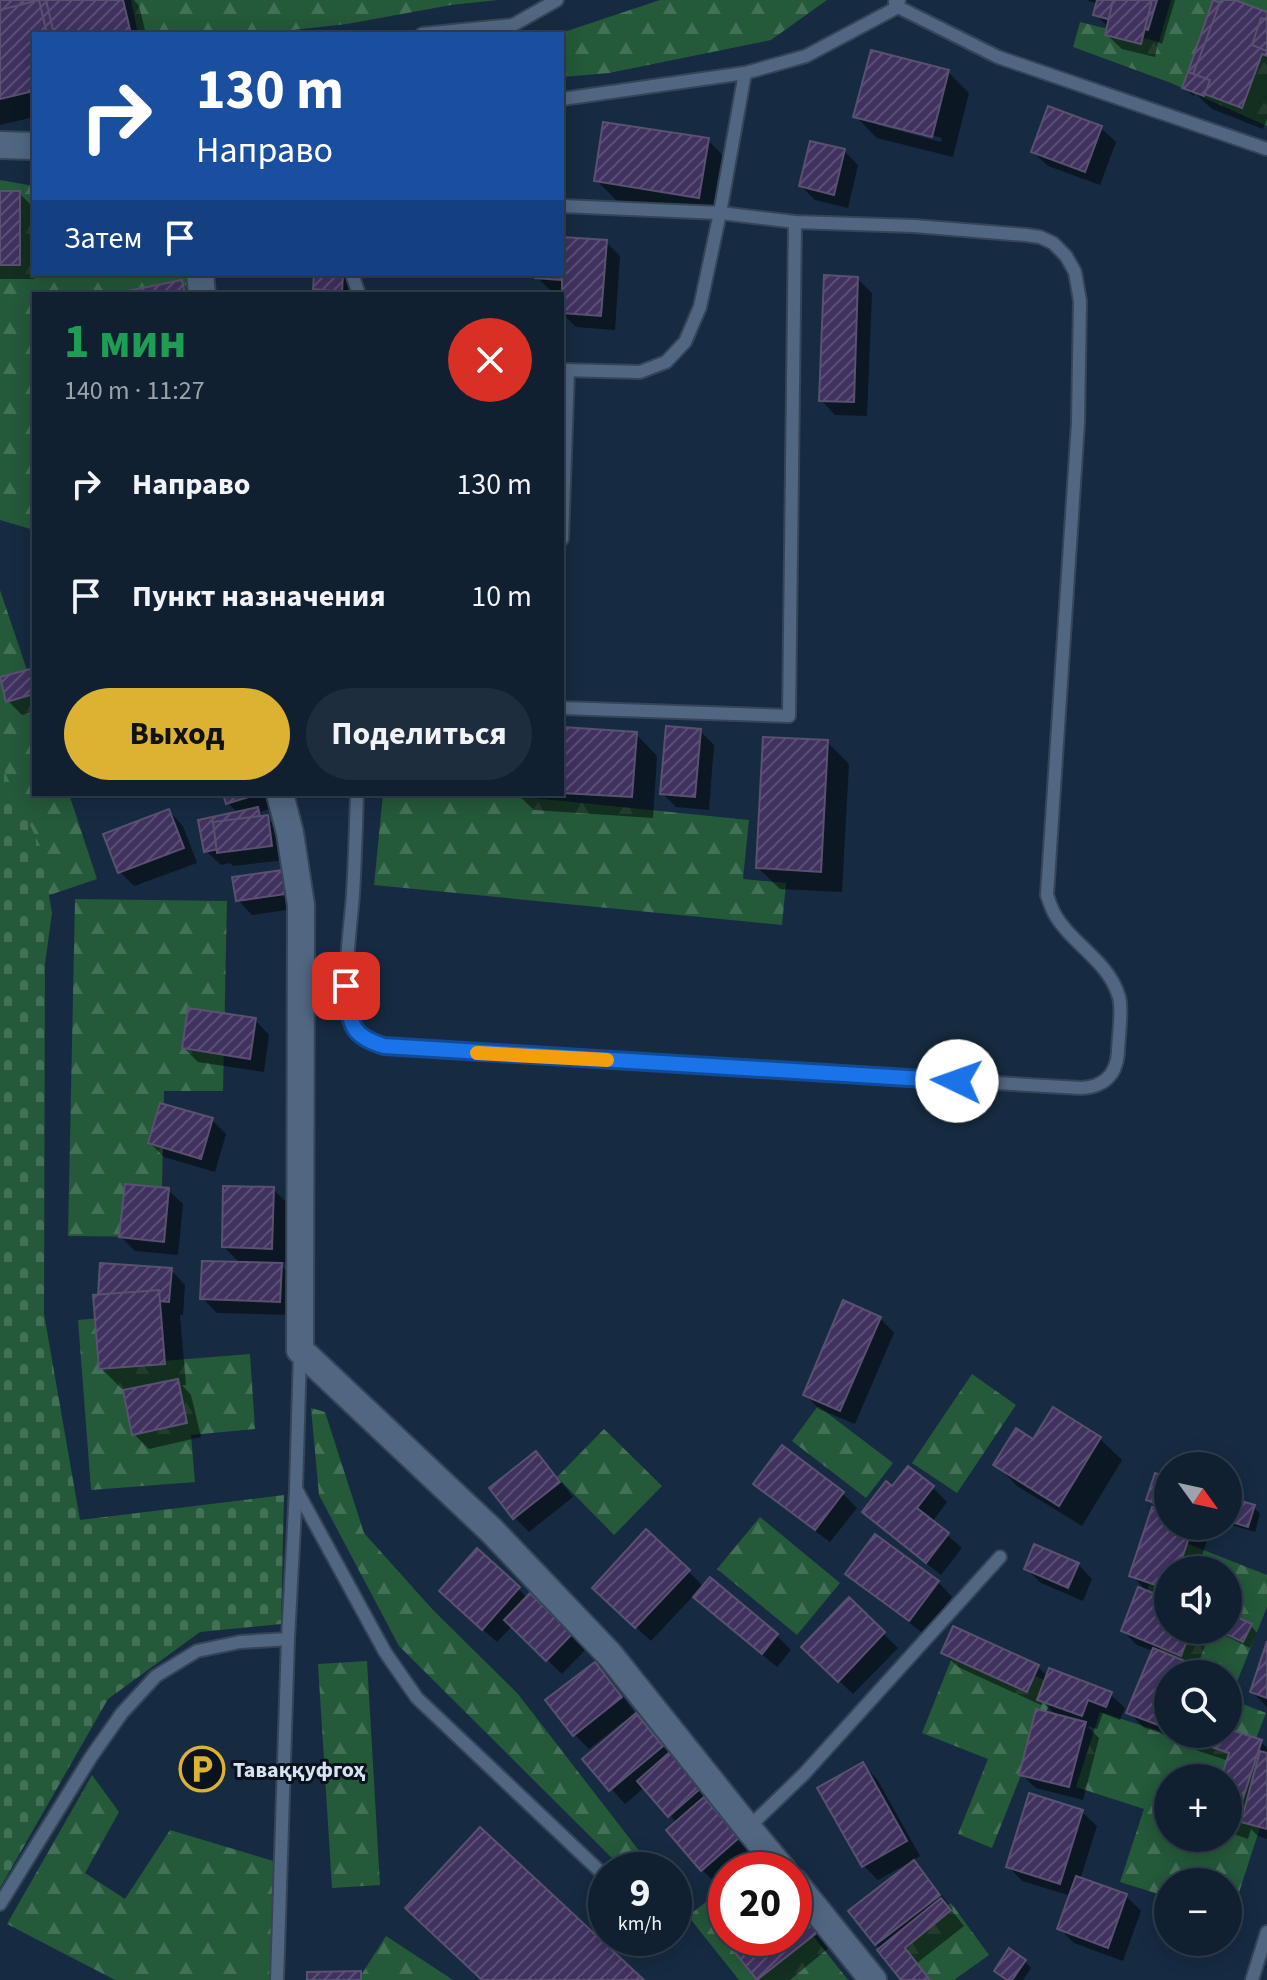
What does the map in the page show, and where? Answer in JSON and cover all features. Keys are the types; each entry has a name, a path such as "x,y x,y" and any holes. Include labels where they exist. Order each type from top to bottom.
{"street":[{"path":"0,145 32,146"},
{"path":"281,796 290,833 301,905 300,1350 492,1531 610,1655 768,1852"},
{"path":"812,1904 873,1980"}],"lane":[{"path":"442,32 513,25 557,0"},
{"path":"564,99 745,73 806,56 897,2 998,57 1267,149"},
{"path":"564,426 565,370 640,372 666,362 685,342 700,307 745,73"},
{"path":"357,796 346,986 353,1028 360,1037 371,1043 399,1048 1081,1088 1103,1082 1117,1065 1120,1000 1113,983 1096,959 1054,914 1047,895 1078,423 1080,301 1075,272 1066,256 1053,243 1040,237 914,226 795,222 720,213 564,206"},
{"path":"564,708 789,716 795,222"},
{"path":"277,1980 300,1350"},
{"path":"296,1489 385,1652 417,1698 588,1860"},
{"path":"748,1828 804,1774 1000,1557"},
{"path":"0,1904 106,1735 156,1676 197,1651 240,1642 288,1639"},
{"path":"1252,1980 1267,1932"}],"green space":[{"path":"131,0 498,0 275,32 138,32"},
{"path":"660,0 827,0 771,40 609,73 564,77 564,32"},
{"path":"1171,0 1267,0 1267,126 1171,83 1073,47 1080,22 1159,42"},
{"path":"0,180 32,186 32,276 195,276 197,292 32,292 32,529 0,520"},
{"path":"0,590 32,685 32,796 70,796 97,879 29,902 0,862"},
{"path":"0,762 41,848 52,913 45,964 44,1314 80,1520 284,1495 281,1624 200,1632 108,1699 0,1888"},
{"path":"383,796 512,796 749,820 743,879 786,883 782,925 374,885"},
{"path":"75,899 227,901 223,1091 164,1091 161,1237 68,1236"},
{"path":"133,1315 137,1363 250,1354 255,1429 191,1435 195,1482 91,1490 78,1320"},
{"path":"972,1374 1016,1405 957,1493 912,1463"},
{"path":"818,1406 893,1463 866,1498 792,1441"},
{"path":"311,1408 325,1412 364,1533 433,1610 518,1694 640,1852 606,1852 399,1646 319,1495"},
{"path":"604,1429 662,1486 614,1535 557,1477"},
{"path":"760,1517 840,1583 797,1635 717,1569"},
{"path":"1166,1540 1178,1540 1219,1556 1160,1556"},
{"path":"1242,1565 1267,1575 1267,1607 1242,1669 1242,1660 1155,1660 1162,1644 1242,1644"},
{"path":"1154,1572 1154,1611 1141,1606"},
{"path":"957,1645 1057,1685 992,1848 958,1834 988,1759 922,1733"},
{"path":"367,1661 380,1885 332,1888 318,1664"},
{"path":"1154,1663 1154,1707 1139,1701"},
{"path":"1242,1704 1266,1713 1253,1746 1242,1741"},
{"path":"1100,1712 1154,1729 1154,1748 1211,1748 1267,1766 1267,1806 1242,1883 1242,1868 1154,1868 1154,1893 1120,1882 1144,1809 1076,1787"},
{"path":"92,1775 119,1812 85,1873 125,1899 170,1830 287,1865 275,1980 115,1980 7,1924"},
{"path":"708,1900 708,1941 692,1921 692,1913"},
{"path":"951,1903 989,1955 954,1980 923,1980 896,1943"},
{"path":"812,1935 848,1980 739,1980 720,1956 812,1956"},
{"path":"386,1936 453,1980 358,1980"}],"building":[{"path":"0,0 23,0 32,72 0,77"},
{"path":"23,0 117,0 122,32 32,32 32,59"},
{"path":"39,0 47,32 32,32 32,91 0,99 0,10"},
{"path":"46,0 123,0 131,32 54,32"},
{"path":"1097,0 1157,0 1148,30 1093,15"},
{"path":"1113,0 1152,0 1141,44 1105,35"},
{"path":"1213,0 1261,18 1236,89 1188,72"},
{"path":"1221,0 1235,0 1267,12 1267,56 1262,54 1242,108 1188,88"},
{"path":"1261,18 1267,20 1267,51 1252,45"},
{"path":"871,50 949,70 932,137 853,117"},
{"path":"1188,72 1210,80 1204,96 1182,88"},
{"path":"1048,106 1102,126 1085,172 1031,152"},
{"path":"603,122 709,138 699,198 594,181"},
{"path":"810,141 845,149 834,195 799,186"},
{"path":"0,191 20,191 20,265 0,265"},
{"path":"564,237 607,240 601,316 564,313 562,280 535,278 564,276"},
{"path":"824,275 858,277 854,402 819,401"},
{"path":"314,276 343,276 342,292 313,289"},
{"path":"182,280 185,292 122,292"},
{"path":"32,669 32,695 6,702 0,677"},
{"path":"666,726 701,729 695,797 660,794"},
{"path":"564,727 637,732 632,797 564,793"},
{"path":"763,737 828,740 821,872 756,868"},
{"path":"224,796 252,796 226,804"},
{"path":"258,807 265,839 204,852 198,820"},
{"path":"169,809 184,848 118,873 103,834"},
{"path":"268,815 272,846 217,853 213,822"},
{"path":"283,870 286,894 236,901 232,877"},
{"path":"188,1008 256,1018 250,1059 182,1048"},
{"path":"160,1103 213,1118 201,1159 148,1143"},
{"path":"125,1184 169,1188 164,1242 119,1237"},
{"path":"223,1186 274,1187 272,1249 222,1247"},
{"path":"202,1261 282,1263 280,1302 200,1299"},
{"path":"100,1263 172,1268 169,1302 98,1296"},
{"path":"159,1290 165,1364 99,1369 93,1295"},
{"path":"843,1300 881,1317 840,1411 803,1395"},
{"path":"178,1379 187,1423 132,1435 123,1390"},
{"path":"1053,1407 1101,1437 1059,1506 993,1465 1016,1428 1033,1439"},
{"path":"782,1445 844,1492 815,1530 753,1484"},
{"path":"536,1451 560,1482 513,1519 489,1488"},
{"path":"908,1466 934,1486 917,1508 949,1533 926,1563 862,1512 886,1481 892,1486"},
{"path":"1154,1476 1154,1503 1146,1500"},
{"path":"1242,1501 1255,1505 1248,1527 1242,1525"},
{"path":"1154,1508 1154,1540 1188,1540 1183,1556 1154,1556 1154,1584 1129,1576"},
{"path":"646,1529 690,1570 635,1628 592,1588"},
{"path":"875,1534 939,1581 909,1621 845,1574"},
{"path":"1034,1544 1079,1563 1068,1588 1024,1569"},
{"path":"477,1548 520,1587 482,1630 439,1591"},
{"path":"710,1577 778,1634 762,1654 693,1597"},
{"path":"1138,1587 1154,1593 1154,1644 1186,1644 1181,1656 1121,1631"},
{"path":"530,1593 572,1634 546,1661 504,1620"},
{"path":"849,1597 885,1632 838,1682 801,1647"},
{"path":"1242,1619 1252,1624 1242,1642"},
{"path":"953,1626 1039,1665 1027,1692 941,1653"},
{"path":"1267,1641 1267,1698 1250,1692"},
{"path":"1153,1648 1183,1660 1154,1660 1154,1724 1126,1713"},
{"path":"595,1662 622,1697 573,1736 545,1700"},
{"path":"1049,1668 1112,1692 1106,1707 1088,1700 1082,1716 1037,1700"},
{"path":"1036,1709 1086,1722 1069,1787 1019,1775"},
{"path":"636,1713 663,1746 609,1791 582,1759"},
{"path":"1242,1734 1262,1740 1242,1801 1242,1764 1225,1764 1229,1753 1214,1748 1242,1748"},
{"path":"1260,1751 1267,1753 1267,1829 1242,1822"},
{"path":"670,1752 701,1788 668,1817 637,1781"},
{"path":"863,1762 907,1841 862,1867 817,1788"},
{"path":"1029,1793 1083,1810 1060,1884 1006,1867"},
{"path":"704,1797 739,1838 723,1852 708,1852 708,1865 701,1871 692,1860 692,1852 685,1852 666,1830"},
{"path":"480,1827 588,1928 588,1956 618,1956 644,1980 482,1980 405,1908"},
{"path":"914,1860 940,1895 875,1945 848,1911"},
{"path":"1076,1876 1127,1894 1108,1948 1057,1929"},
{"path":"941,1898 951,1910 905,1948 930,1980 901,1980 877,1950"},
{"path":"812,1923 819,1931 812,1937"},
{"path":"1009,1948 1026,1960 1012,1980 994,1971"},
{"path":"738,1956 787,1956 757,1980"},
{"path":"361,1971 361,1980 307,1980 307,1972"}],"slow traffic":[{"path":"477,1053 607,1060"}],"place":[{"name":"Таваққуфгоҳ","path":"202,1769"}],"route":[{"path":"346,986 353,1028 360,1037 384,1046 957,1081"}]}
